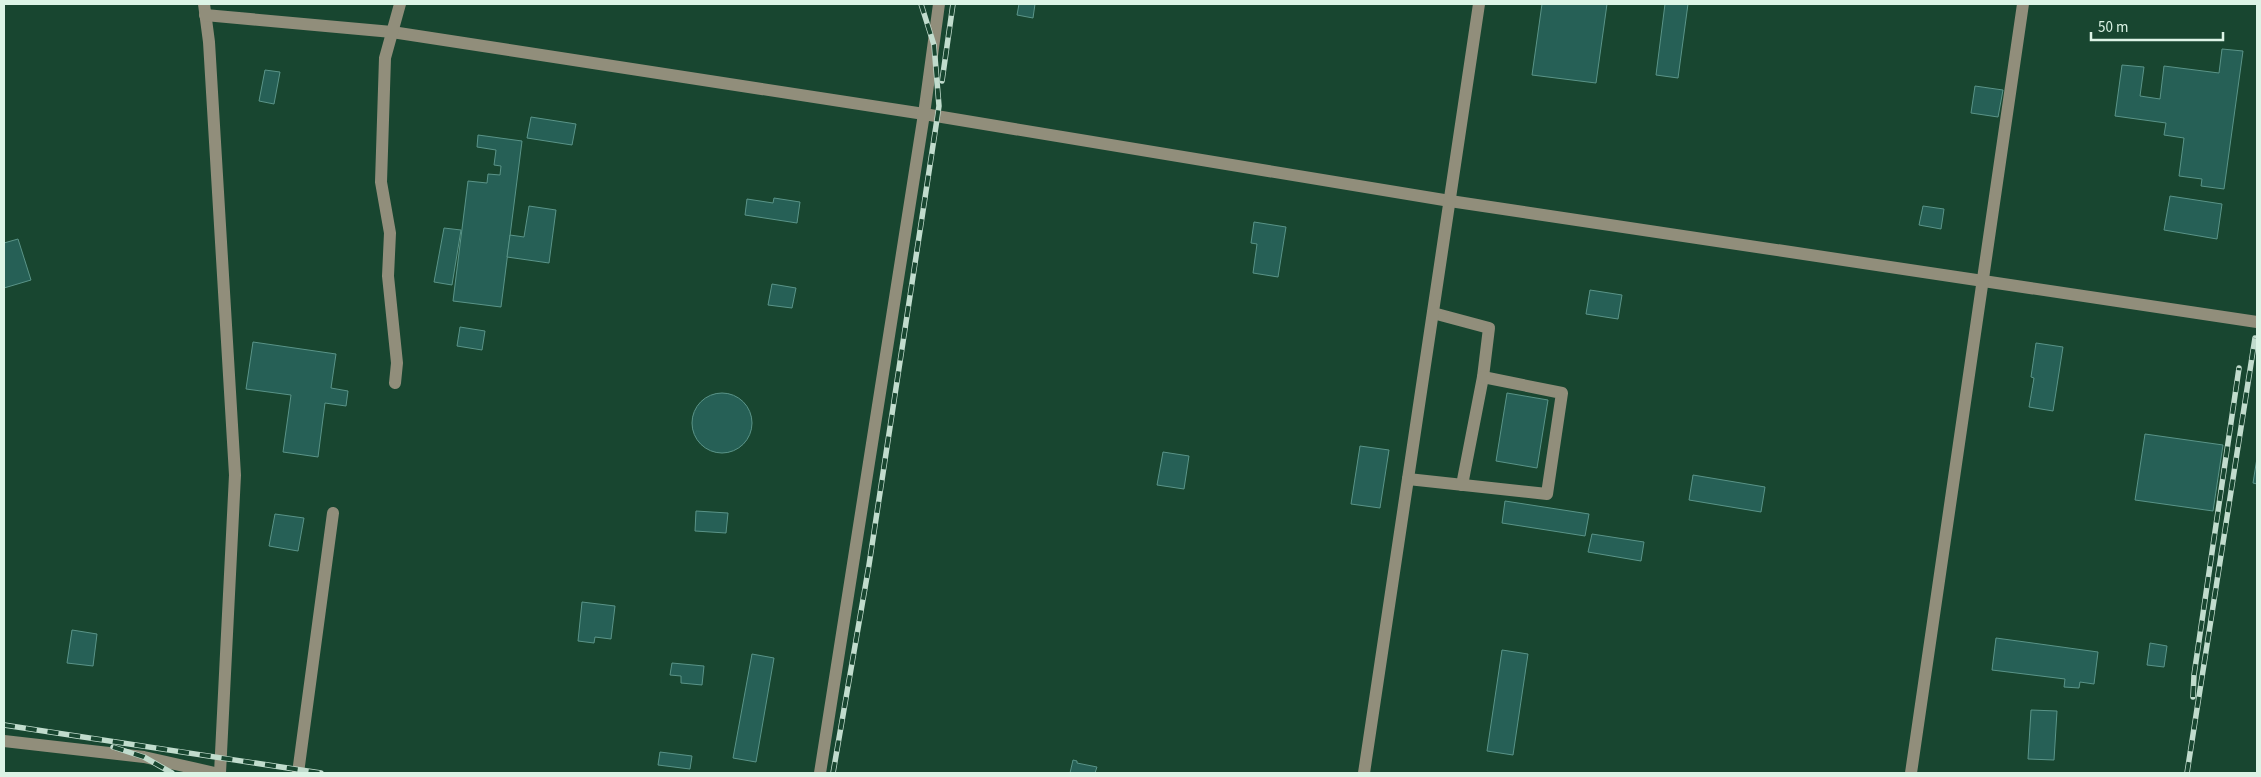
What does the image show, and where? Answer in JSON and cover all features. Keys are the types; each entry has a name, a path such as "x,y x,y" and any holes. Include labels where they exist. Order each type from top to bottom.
{"lane":[{"path":"395,383 397,363 388,276 390,233 381,182 385,58 400,4"},
{"path":"820,773 924,114 939,4"},
{"path":"1364,773 1479,4"},
{"path":"1911,773 2023,4"},
{"path":"220,773 235,476 209,42 204,9 392,32 924,114 1450,201 2257,322"},
{"path":"1433,313 1489,328 1483,377 1462,485"},
{"path":"1408,480 1547,494 1562,393 1483,377"},
{"path":"298,773 333,514"},
{"path":"4,741 144,757 216,773"}],"building":[{"path":"1019,4 1035,4 1033,18 1017,15"},
{"path":"1542,4 1607,4 1596,83 1532,75"},
{"path":"1665,4 1688,4 1678,78 1656,75"},
{"path":"2222,49 2243,51 2224,189 2201,186 2202,179 2179,176 2184,138 2164,135 2166,123 2115,116 2122,65 2144,67 2140,96 2160,99 2164,66 2219,73"},
{"path":"265,70 280,72 274,104 259,101"},
{"path":"1975,86 2003,90 1998,117 1971,113"},
{"path":"531,117 576,124 572,145 527,138"},
{"path":"478,135 522,141 501,307 453,301 468,181 487,183 488,174 500,175 501,166 494,165 496,150 477,147"},
{"path":"2170,196 2222,204 2217,239 2164,230"},
{"path":"774,198 800,202 797,223 745,215 747,199 773,203"},
{"path":"529,206 556,210 549,263 507,257 510,235 524,237"},
{"path":"1923,206 1944,209 1941,229 1919,225"},
{"path":"1254,222 1286,227 1278,277 1253,273 1257,244 1251,243"},
{"path":"444,228 461,230 452,285 434,282"},
{"path":"18,239 31,280 4,288 4,243"},
{"path":"772,284 796,288 792,308 768,305"},
{"path":"1590,290 1622,295 1618,319 1586,314"},
{"path":"460,327 485,331 482,350 457,346"},
{"path":"253,342 336,354 331,388 348,391 346,406 325,403 318,457 283,452 291,395 246,389"},
{"path":"2036,343 2063,347 2053,411 2029,407 2034,378 2031,377"},
{"path":"722,393 739,398 747,406 752,423 747,440 739,448 722,453 705,448 697,440 692,423 697,406 705,398"},
{"path":"1507,393 1548,400 1537,468 1496,461"},
{"path":"2145,434 2223,445 2213,511 2135,500"},
{"path":"1360,446 1389,450 1380,508 1351,504"},
{"path":"1163,452 1189,456 1184,489 1157,485"},
{"path":"2257,458 2257,484 2253,483"},
{"path":"1693,475 1765,487 1761,512 1689,500"},
{"path":"1505,501 1589,514 1585,536 1502,523"},
{"path":"696,511 728,513 726,533 695,531"},
{"path":"275,514 304,518 298,551 269,546"},
{"path":"1592,534 1644,542 1641,561 1588,552"},
{"path":"582,602 615,606 611,639 595,637 594,643 578,641"},
{"path":"72,630 97,634 93,666 67,663"},
{"path":"1996,638 2098,652 2094,684 2080,682 2079,688 2064,687 2065,679 1992,670"},
{"path":"2150,643 2167,646 2164,667 2147,665"},
{"path":"1502,650 1528,654 1513,755 1487,751"},
{"path":"752,654 774,658 756,762 733,758"},
{"path":"672,663 704,666 702,685 681,683 681,676 670,675"},
{"path":"2031,710 2057,711 2054,760 2028,759"},
{"path":"660,752 692,756 690,769 658,765"},
{"path":"1073,760 1077,761 1077,763 1097,767 1095,773 1070,773"}],"railway":[{"path":"833,773 869,565 939,106 934,45 921,4"},
{"path":"942,81 953,4"},
{"path":"2187,773 2255,338"},
{"path":"2193,697 2194,675 2239,368"},
{"path":"4,725 321,773"},
{"path":"113,747 144,757 172,773"}]}
